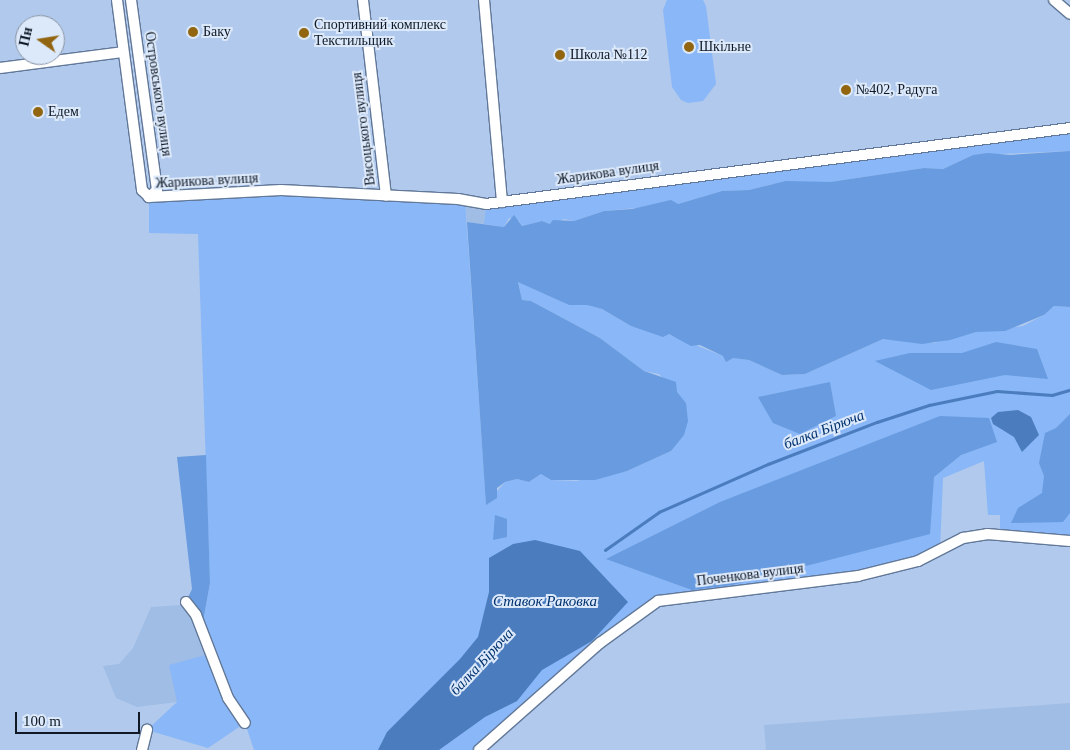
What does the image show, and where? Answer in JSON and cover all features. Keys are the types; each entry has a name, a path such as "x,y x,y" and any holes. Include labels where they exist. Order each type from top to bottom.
{"street":[{"name":"Островського вулиця","path":"117,0 142,190 149,197 157,190 131,0"},
{"name":"Висоцького вулиця","path":"362,0 386,196"},
{"path":"484,0 502,202"},
{"path":"1054,0 1070,14"},
{"path":"0,68 123,52"},
{"name":"Жарикова вулиця","path":"149,197 281,190 458,199 486,204 1070,128"},
{"name":"Поченкова вулиця","path":"479,750 600,643 658,601 858,576 918,561 963,538 987,534 1070,541"},
{"path":"186,602 196,615 228,698 245,723"},
{"path":"142,750 147,730"}],"shaded area":[{"name":"Шкільне","path":"667,0 703,0 706,6 716,84 703,101 688,103 681,100 672,87 663,10"},
{"path":"1070,128 1070,151 973,155 943,169 924,168 830,182 773,184 749,190 722,191 678,204 604,211 574,221 564,219 550,224 542,221 522,226 519,221 509,218 504,227 484,224 486,204"},
{"path":"1070,151 1070,307 1054,306 1044,315 1005,331 976,332 950,340 922,344 883,339 805,374 782,375 749,360 733,358 726,362 723,356 700,345 691,346 669,334 663,337 631,326 602,309 587,305 569,305 518,282 522,300 531,301 600,338 644,371 676,382 677,392 686,403 688,421 684,435 671,451 627,471 595,480 551,480 541,474 529,482 517,479 505,482 497,488 497,498 486,505 467,222 504,227 514,215 522,226 542,221 550,224 553,220 574,221 604,211 632,209 671,200 678,204 722,191 749,190 786,181 830,182 924,168 943,169 973,155 988,153 1010,155"},
{"path":"244,194 465,199 486,504 505,482 517,479 529,482 541,474 551,480 576,481 627,471 671,451 686,403 659,374 644,371 600,338 531,301 522,300 518,281 569,305 587,305 602,309 631,326 668,334 723,356 749,360 782,375 805,374 883,339 934,343 976,332 1023,326 1044,315 1054,306 1070,307 1070,541 1000,534 1000,515 988,515 984,461 943,478 940,550 858,576 658,601 479,750 254,750 245,723 208,748 147,730 177,702 169,665 209,654 201,633 210,583 198,234 149,233 149,197"},
{"path":"465,199 486,204 484,224 467,222"},
{"path":"996,342 1037,349 1048,379 1005,375 931,390 875,361 910,353 962,353"},
{"path":"830,382 836,416 800,434 773,423 758,397"},
{"path":"1070,414 1070,513 1063,522 1011,523 1018,508 1042,493 1044,476 1039,463 1045,433 1056,428"},
{"path":"940,416 989,418 997,442 961,455 934,477 930,534 732,585 692,590 606,559 720,502"},
{"path":"206,455 210,583 201,633 186,602 192,589 177,457"},
{"path":"495,515 507,519 507,537 493,540"},
{"path":"186,602 209,654 177,702 137,707 116,698 103,666 119,664 133,648 151,607 183,605"},
{"path":"1070,703 1070,750 766,750 764,725"}],"water":[{"path":"1018,410 1031,417 1039,435 1022,452 1014,437 993,424 991,418 998,412"},
{"name":"Ставок Раковка","path":"535,540 580,551 628,602 592,641 542,670 517,701 485,717 439,750 378,750 387,732 460,659 478,637 489,592 489,558 513,544"}],"waterway":[{"name":"балка Бірюча","path":"605,550 659,512 768,464 877,422 929,405 997,391 1052,395 1070,390"}],"place":[{"name":"Баку","path":"193,32"},
{"name":"Спортивний комплекс Текстильщик","path":"304,33"},
{"name":"Шкільне","path":"689,47"},
{"name":"Школа №112","path":"560,55"},
{"name":"№402, Радуга","path":"846,90"},
{"name":"Едем","path":"38,112"}]}
